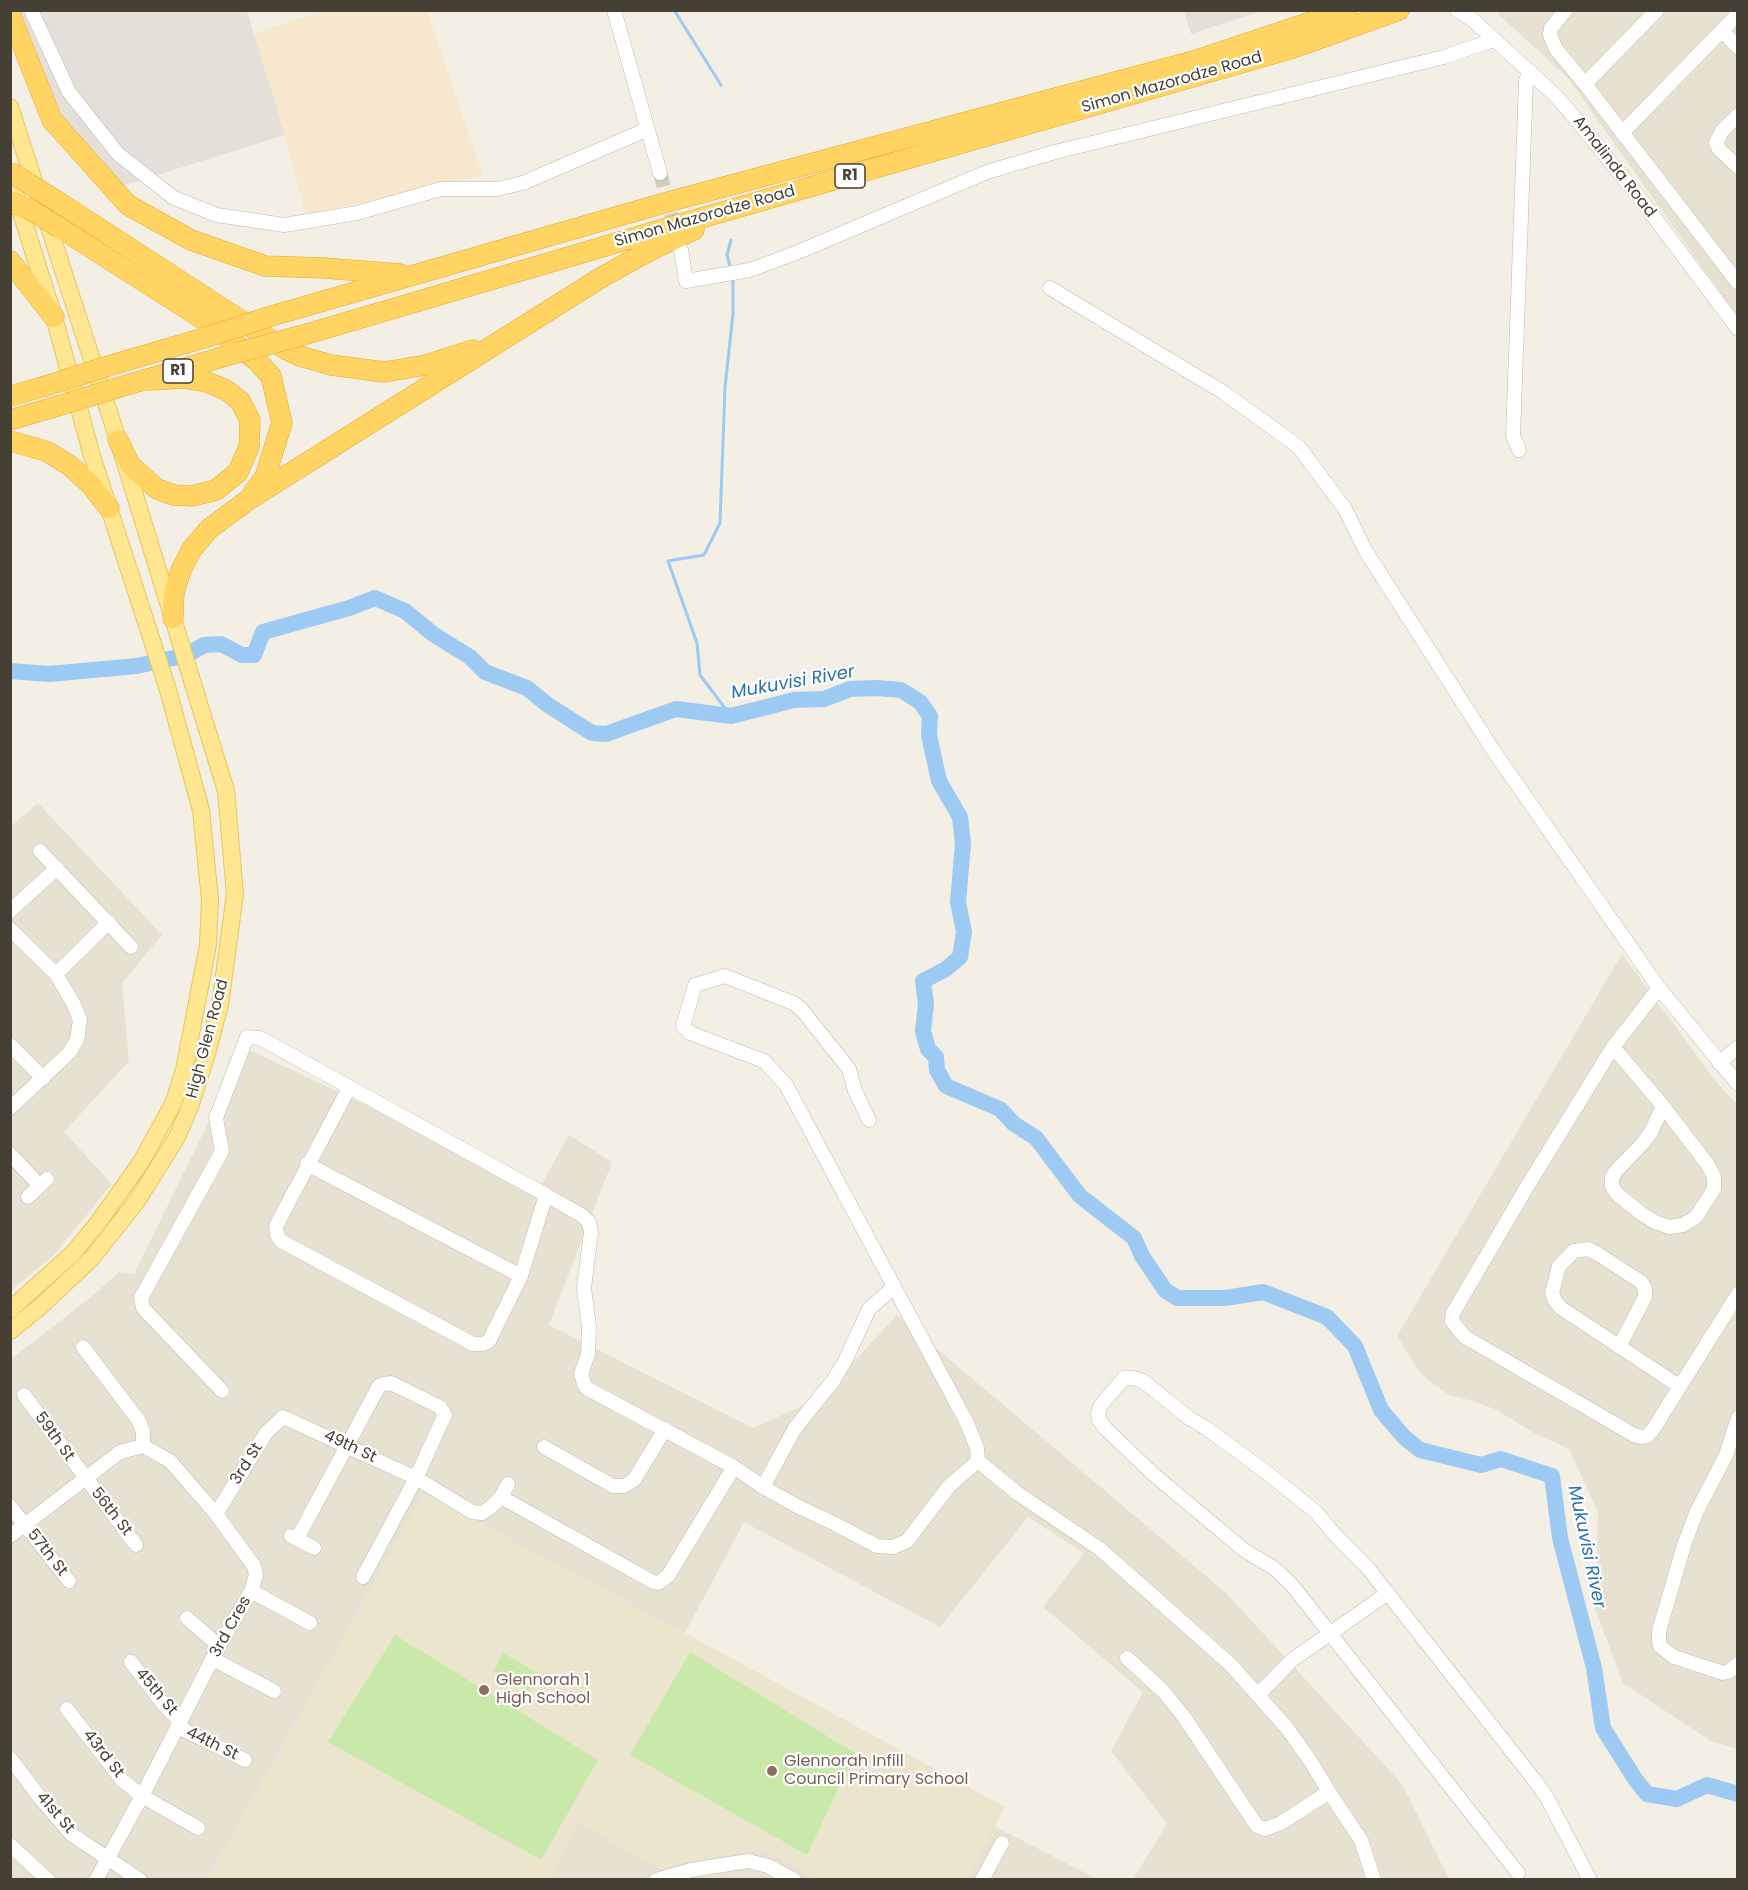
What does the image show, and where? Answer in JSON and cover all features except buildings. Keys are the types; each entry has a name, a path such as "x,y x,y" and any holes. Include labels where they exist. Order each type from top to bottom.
{"highway":[{"name":"Simon Mazorodze Road","path":"10,396 268,317 676,200 1194,61 1347,10"},
{"name":"Simon Mazorodze Road","path":"10,420 1290,49 1399,10"},
{"path":"10,14 52,120 128,206 191,240 265,266 412,275"},
{"path":"10,172 285,349 321,362 384,372 426,365 504,340"},
{"path":"10,202 29,209 208,323 257,361 271,376 282,423 265,477 248,500"},
{"path":"173,618 174,592 181,570 192,549 209,529 248,500 602,277 641,255 746,206"},
{"path":"10,261 54,317"},
{"path":"118,440 130,465 157,489 174,495 192,496 216,490 238,472 249,447 250,420 240,401 226,390 207,382 183,378 148,380"},
{"path":"10,441 46,451 69,465 91,485 109,508"}],"main road":[{"name":"High Glen Road","path":"10,107 118,440 226,791 235,894 220,1005 190,1107 177,1137 137,1201 92,1258 41,1306 10,1331"},
{"name":"High Glen Road","path":"10,178 54,317 92,456 168,690 201,810 210,900 208,945 184,1070 174,1102 141,1162 118,1196 73,1253 10,1310"}],"street":[{"path":"31,10 69,92 118,154 174,198 217,215 284,225 357,213 441,189 497,189 524,183 648,129"},
{"path":"614,10 660,174"},
{"name":"Amalinda Road","path":"1457,10 1471,15 1494,40 1555,95 1584,127 1737,329"},
{"path":"1566,10 1551,28 1550,35 1556,49 1586,84 1737,283"},
{"path":"1586,84 1657,10"},
{"path":"1622,133 1737,14"},
{"path":"1722,31 1737,46"},
{"path":"681,250 686,282 750,270 987,172 1055,152 1444,57 1494,40"},
{"path":"1520,450 1513,436 1526,80 1530,71"},
{"path":"1737,115 1722,131 1716,143 1737,167"},
{"path":"1050,288 1223,392 1299,447 1345,509 1365,550 1495,753 1659,988 1737,1084"},
{"path":"1723,309 1737,306"},
{"path":"40,850 131,947"},
{"path":"10,911 57,868"},
{"path":"56,975 110,922"},
{"path":"10,929 56,975 73,1003 80,1020 77,1040 69,1053 10,1108"},
{"path":"869,1120 855,1091 849,1069 802,1010 793,1004 726,976 695,985 683,1026 690,1033 764,1061 786,1085 966,1421 977,1448 978,1461 1010,1488 1100,1549 1231,1665 1287,1728 1313,1765 1361,1840 1374,1880"},
{"path":"1659,988 1613,1047 1528,1185 1453,1313 1452,1321 1465,1336 1634,1435 1647,1436 1737,1294"},
{"path":"222,1391 143,1308 141,1298 222,1152 216,1118 246,1037 260,1038 546,1195 590,1222 591,1232 584,1288 589,1327 588,1354 581,1374 582,1381 590,1390 734,1467 763,1487 877,1546 893,1547 907,1541 950,1486 978,1461"},
{"path":"10,1045 43,1078"},
{"path":"1613,1047 1663,1106 1708,1165 1714,1177 1714,1189 1696,1217 1683,1225 1669,1227 1642,1214 1617,1194 1612,1185 1612,1177 1644,1142 1663,1106"},
{"path":"1719,1063 1737,1047"},
{"path":"349,1088 276,1226 277,1235 281,1241 473,1344 483,1344 489,1341 521,1276 546,1195"},
{"path":"10,1154 43,1182 28,1197"},
{"path":"308,1164 521,1276"},
{"path":"1620,1345 1645,1297 1645,1288 1641,1282 1598,1254 1588,1249 1574,1251 1559,1266 1552,1293 1555,1301 1561,1308 1679,1386"},
{"path":"763,1487 795,1428 845,1361 869,1309 894,1287"},
{"path":"10,1536 120,1452 143,1446 143,1432 139,1421 83,1347"},
{"path":"1518,1873 1292,1585 1245,1550 1153,1474 1105,1428 1099,1420 1098,1413 1101,1405 1124,1378 1143,1381 1316,1512 1388,1593 1541,1789 1590,1880"},
{"path":"314,1548 294,1538 379,1386 391,1383 440,1407 444,1415 416,1478 363,1577"},
{"name":"59th St","path":"24,1395 85,1478"},
{"name":"49th St","path":"284,1417 416,1478 472,1512 482,1513 501,1497"},
{"name":"3rd St","path":"216,1514 266,1433 284,1417"},
{"path":"1737,1418 1732,1457 1697,1511 1685,1542 1659,1631 1660,1646 1674,1657 1723,1673 1728,1672 1737,1664"},
{"path":"544,1447 614,1486 624,1486 634,1480 664,1429"},
{"name":"3rd Cres","path":"96,1880 251,1591 256,1575 254,1566 216,1514 170,1461 143,1446"},
{"path":"508,1484 501,1497 652,1582 658,1583 668,1576 734,1467"},
{"name":"56th St","path":"85,1478 136,1545"},
{"name":"57th St","path":"10,1506 69,1581"},
{"path":"251,1591 310,1623"},
{"path":"1258,1695 1292,1660 1388,1593"},
{"path":"187,1618 216,1653 274,1691"},
{"path":"1127,1658 1164,1692 1184,1716 1257,1826 1265,1829 1281,1823 1329,1792"},
{"name":"45th St","path":"131,1662 179,1725"},
{"name":"43rd St","path":"67,1709 122,1780 142,1796 198,1828"},
{"name":"44th St","path":"179,1725 245,1760"},
{"name":"41st St","path":"10,1758 71,1834 140,1880"},
{"path":"982,1880 1002,1843"},
{"path":"10,1845 48,1880"},
{"path":"656,1880 691,1870 748,1861 768,1866 794,1880"}],"shaded area":[{"path":"1184,10 1261,11 1191,34"},
{"path":"1502,10 1737,11 1737,316 1567,77 1498,14"},
{"path":"17,11 247,11 285,135 122,186 52,111"},
{"path":"321,11 427,11 483,175 306,215 285,135 254,34"},
{"path":"38,803 162,935 122,983 129,1061 64,1132 112,1184 54,1255 11,1290 11,826"},
{"path":"1622,954 1717,1083 1737,1104 1737,1749 1711,1741 1623,1683 1595,1609 1598,1512 1569,1449 1534,1433 1497,1410 1449,1395 1421,1374 1397,1336"},
{"path":"245,1048 540,1187 569,1135 612,1162 549,1325 753,1428 820,1398 897,1315 1226,1593 1402,1784 1449,1879 1133,1879 1167,1824 1111,1751 1143,1692 1043,1607 1084,1553 1028,1517 940,1627 744,1522 685,1633 424,1494 208,1879 11,1880 11,1359 90,1298 119,1272 134,1274"},
{"name":"Glennorah 1 High School","path":"424,1494 1005,1807 966,1879 819,1879 761,1848 658,1868 579,1823 547,1879 208,1880"},
{"path":"578,1822 658,1868 761,1848 819,1879 547,1880"},
{"path":"994,1826 1097,1879 966,1880"}],"green space":[{"path":"395,1635 598,1760 541,1860 328,1742"},
{"path":"690,1652 855,1753 807,1855 630,1755"},
{"path":"503,1653 540,1674 529,1692 493,1671"}],"waterway":[{"path":"674,10 721,85"},
{"path":"731,240 727,255 731,270"},
{"path":"731,716 700,675 697,643 668,561 704,555 720,523 725,387 733,314 733,276"},
{"name":"Mukuvisi River","path":"10,671 49,674 137,666 187,655 204,645 221,644 242,655 254,655 263,632 349,608 375,598 405,611 433,634 470,657 485,672 527,688 548,705 592,733 606,734 676,709 731,716 794,700 824,699 850,689 901,690 920,702 930,716 929,735 939,781 960,817 963,844 958,902 964,932 960,957 946,969 923,981 926,1004 923,1031 928,1049 936,1057 937,1070 946,1086 1000,1109 1014,1124 1036,1138 1080,1196 1134,1238 1142,1256 1165,1290 1177,1298 1225,1298 1263,1292 1327,1317 1355,1346 1381,1410 1404,1437 1420,1450 1481,1465 1501,1459 1552,1476 1560,1538 1594,1668 1603,1728 1647,1794 1677,1799 1707,1785 1738,1794"}],"tunnel":[{"path":"660,173 676,232"}],"place":[{"name":"Glennorah 1 High School","path":"484,1690"},
{"name":"Glennorah Infill Council Primary School","path":"772,1771"}]}
